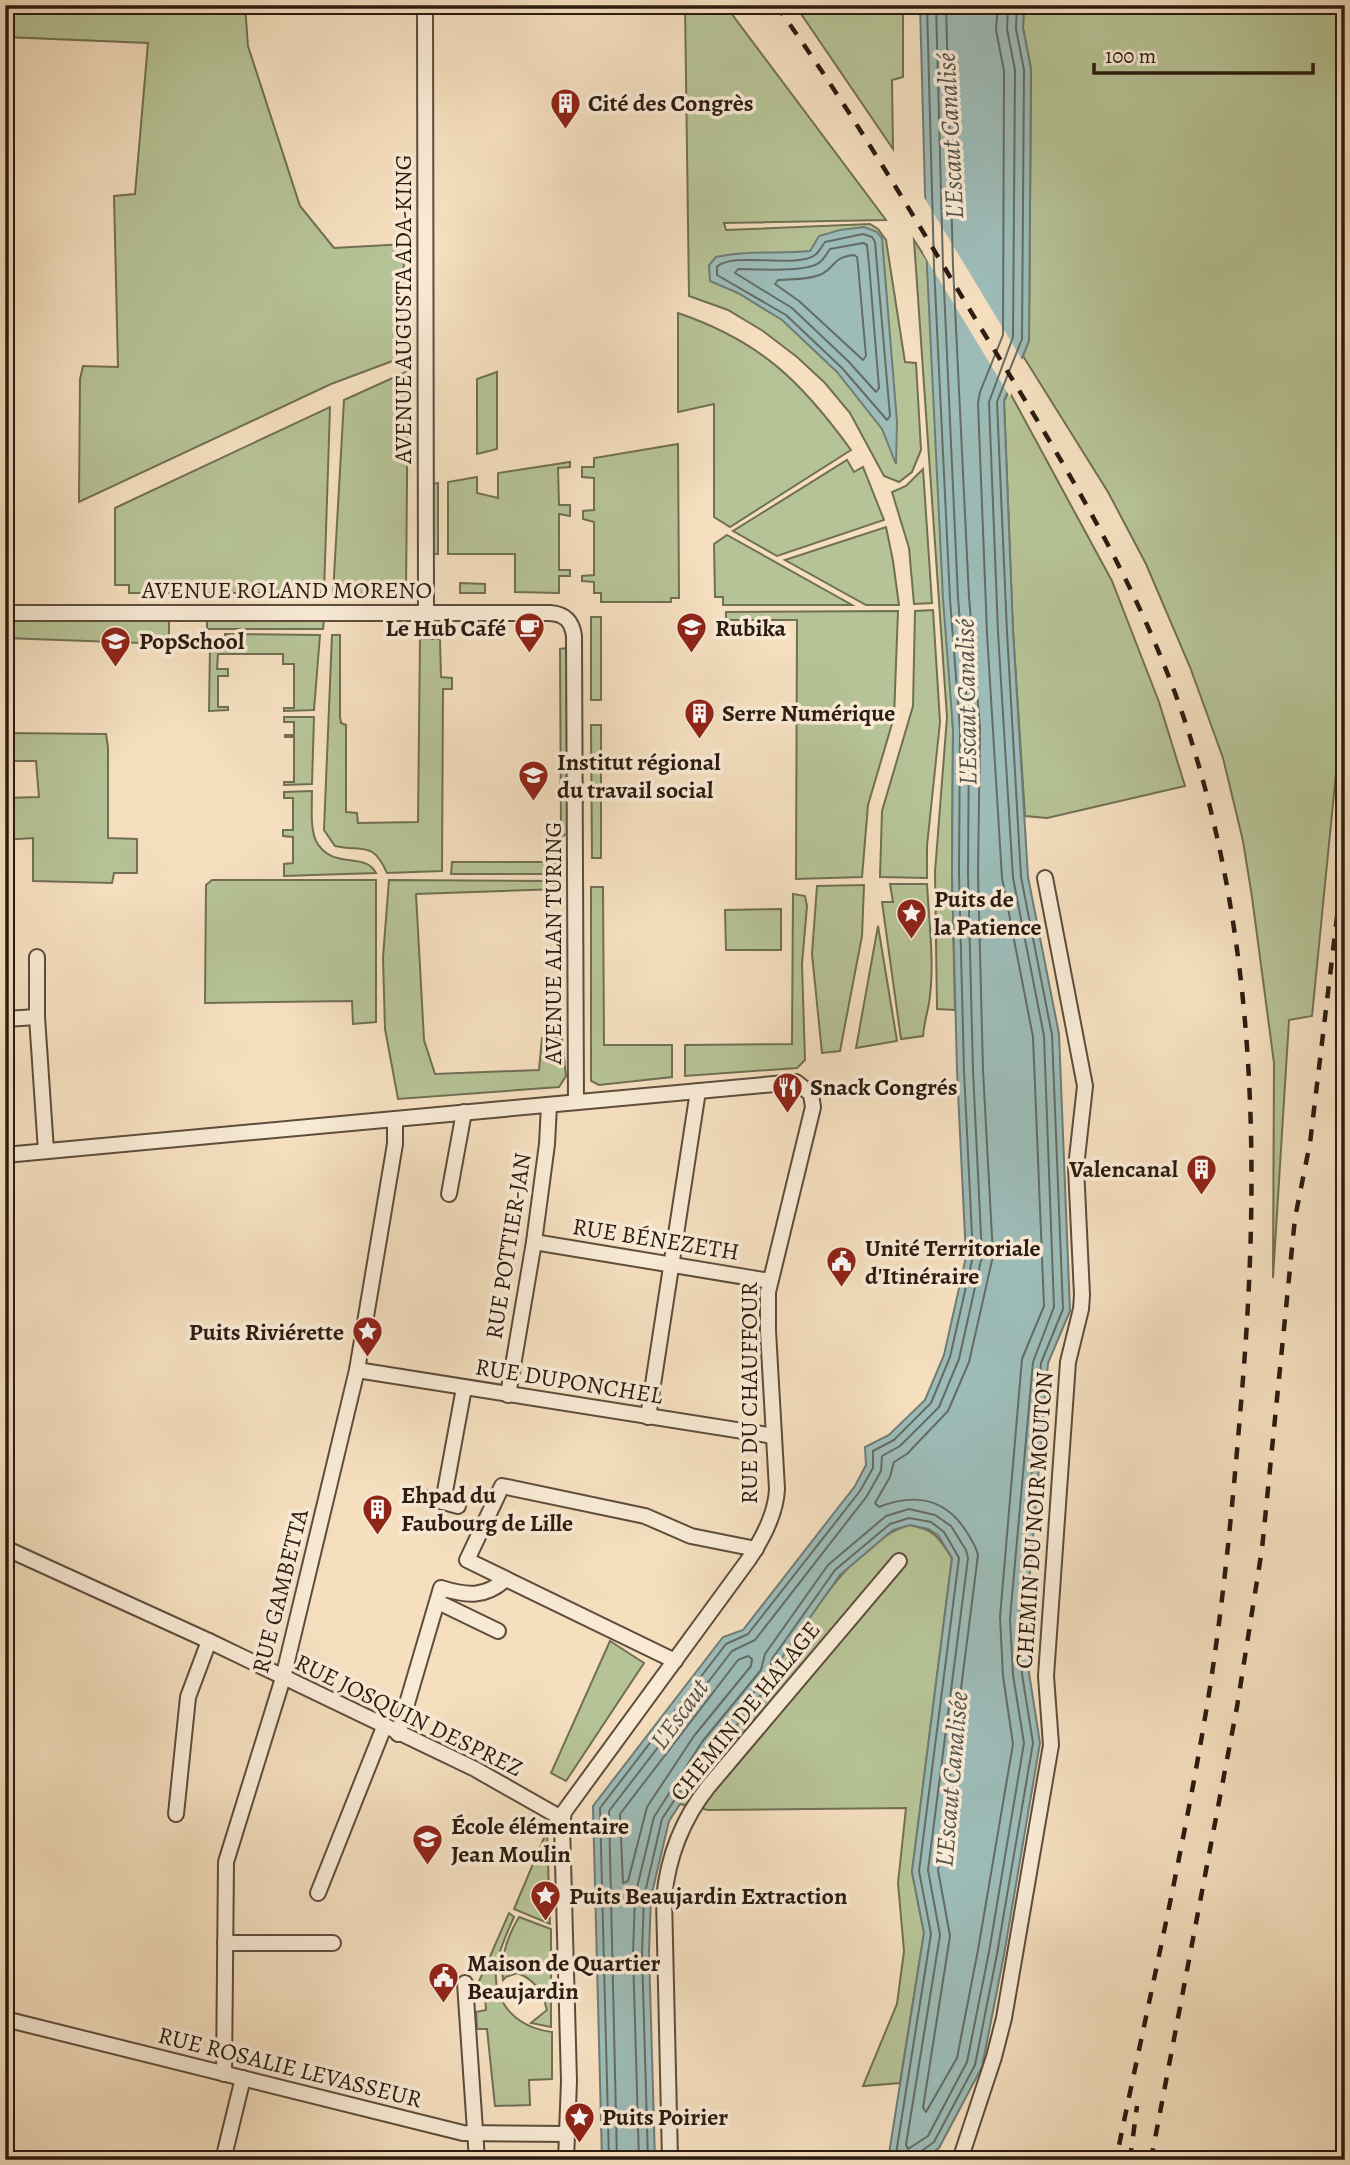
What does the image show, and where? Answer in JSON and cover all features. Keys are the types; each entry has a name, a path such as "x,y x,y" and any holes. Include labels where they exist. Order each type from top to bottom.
{"street":[{"name":"AVENUE AUGUSTA ADA-KING","path":"425,5 426,613"},
{"name":"AVENUE ROLAND MORENO","path":"5,613 550,613 567,618"},
{"name":"AVENUE ALAN TURING","path":"567,618 574,636 576,1102"},
{"name":"CHEMIN DU NOIR MOUTON","path":"960,2160 1004,2018 1050,1752 1052,1737 1046,1676 1059,1473 1068,1362 1082,1302 1076,1156 1085,1086 1045,878"},
{"path":"37,957 37,1017 46,1151"},
{"path":"5,1019 37,1017"},
{"name":"RUE DU CHAUFFOUR","path":"563,1818 566,1807 756,1549 775,1503 767,1321 770,1281 813,1100 809,1091 796,1082 698,1091"},
{"path":"5,1155 698,1091 648,1417"},
{"name":"RUE POTTIER-JAN","path":"508,1395 534,1242 547,1144 549,1105"},
{"path":"449,1194 464,1112"},
{"name":"RUE GAMBETTA","path":"225,2074 227,1856 283,1678 357,1370 395,1144 395,1119"},
{"name":"RUE BÉNEZETH","path":"534,1242 770,1281"},
{"name":"RUE DUPONCHEL","path":"357,1370 774,1436"},
{"path":"458,1506 436,1500 464,1388"},
{"path":"675,1661 467,1560 502,1486 645,1516 691,1536 756,1549"},
{"name":"RUE JOSQUIN DESPREZ","path":"5,1548 208,1641 475,1769 563,1818"},
{"name":"CHEMIN DE HALAGE","path":"670,2160 664,1898 669,1864 678,1836 689,1813 708,1787 899,1561"},
{"path":"398,1734 441,1588 464,1595 479,1595 492,1590 506,1579"},
{"path":"438,1602 498,1631"},
{"path":"176,1814 188,1698 208,1641"},
{"path":"318,1893 384,1727"},
{"path":"563,1818 569,2081 566,2160"},
{"path":"225,1943 333,1943"},
{"path":"465,1983 477,2160"},
{"name":"RUE ROSALIE LEVASSEUR","path":"5,2019 452,2131 476,2135 567,2134"},
{"path":"223,2160 243,2078"}],"green space":[{"path":"5,5 245,5 248,46 300,206 334,248 405,244 398,359 331,384 79,502 80,379 83,366 118,367 114,196 135,194 148,43 5,37"},
{"path":"685,5 725,5 886,220 724,223 726,230 870,224 878,229 886,240 905,362 916,363 921,450 912,472 899,482 884,476 850,413 825,383 797,357 763,331 728,310 689,296"},
{"path":"795,5 903,5 903,77 892,80 893,149"},
{"path":"1024,5 1345,5 1345,711 1336,773 1312,1016 1289,1020 1273,1278 1274,1063 1243,841 1223,758 1190,667 1146,564 1108,492 1023,356 1029,340 1031,69 1023,28"},
{"path":"914,240 927,260 953,729 955,1010 937,1009 935,872 947,717"},
{"path":"678,313 707,324 756,350 796,384 833,425 851,450 730,527 714,517 714,404 678,412"},
{"path":"408,371 406,593 333,594 344,400"},
{"path":"497,372 497,449 477,454 477,379"},
{"path":"1009,391 1112,581 1159,702 1185,786 1047,818 1025,816 1013,631 1004,401"},
{"path":"330,407 324,593 129,593 129,585 115,585 115,508"},
{"path":"678,444 679,598 671,598 671,602 601,602 601,593 594,593 594,582 582,581 582,576 594,575 594,522 583,519 583,511 594,510 594,478 582,477 582,467 594,467 594,458"},
{"path":"847,460 854,472 863,467 884,520 777,556 733,531"},
{"path":"570,462 570,467 558,468 559,505 570,505 570,516 559,514 559,570 570,570 570,576 559,576 559,593 515,592 515,554 448,554 448,482 477,477 477,493 498,498 498,473"},
{"path":"923,469 932,603 914,604 909,548 892,492 906,486"},
{"path":"438,483 438,554 432,554 432,484"},
{"path":"886,527 899,605 866,605 785,560"},
{"path":"727,535 852,605 723,605 723,597 715,597 714,544"},
{"path":"460,583 485,584 485,593 460,593"},
{"path":"933,610 940,722 927,846 927,878 880,877 882,811 913,706 915,611"},
{"path":"898,611 894,717 868,805 862,877 796,879 797,620 726,620 726,612"},
{"path":"591,617 601,617 601,700 591,700"},
{"path":"324,619 323,629 207,629 207,621"},
{"path":"5,620 169,620 169,644 5,638"},
{"path":"225,634 320,635 314,710 284,711 284,708 294,708 294,664 283,664 283,654 218,654 217,669 228,669 228,676 218,676 218,707 228,707 228,710 209,711 210,646 225,646"},
{"path":"332,635 340,635 340,717 341,723 346,725 346,812 357,813 358,823 418,822 420,639 440,639 441,677 452,678 452,689 443,689 442,871 387,873 372,852 335,846 324,830"},
{"path":"568,648 568,833 561,837 560,649"},
{"path":"284,717 314,717 312,784 284,785 284,782 294,782 294,737 285,735 294,735 294,722 284,722"},
{"path":"591,725 601,725 601,858 592,858"},
{"path":"5,733 106,734 108,838 137,839 137,873 114,873 112,883 33,881 33,838 5,840 5,798 39,797 36,761 5,761"},
{"path":"312,791 313,830 316,841 323,850 339,859 364,863 376,873 284,876 284,864 293,863 293,837 283,836 283,830 293,830 293,798 284,798 284,792"},
{"path":"546,851 555,852 555,874 451,874 452,862 546,862"},
{"path":"212,880 376,880 376,1022 353,1024 352,1001 205,1003 206,885"},
{"path":"389,880 558,881 558,889 416,894 424,1040 435,1074 539,1070 542,1038 562,1038 566,1076 559,1087 398,1099 385,1029 383,957"},
{"path":"890,884 927,884 932,974 923,1036 901,1039 882,902 893,902"},
{"path":"864,885 862,936 840,1051 822,1053 812,954 817,886"},
{"path":"591,887 603,887 604,1045 672,1045 672,1077 599,1085 591,1081"},
{"path":"793,894 805,896 807,906 802,964 805,1060 797,1068 685,1076 685,1045 792,1044"},
{"path":"781,909 781,950 726,950 725,910"},
{"path":"878,926 897,1041 856,1048"},
{"path":"909,1525 931,1532 952,1558 912,1872 924,1933 900,2083 863,2086 897,2004 904,1951 898,1883 906,1808 708,1810 680,1804 715,1752 776,1677 778,1663 835,1583 870,1547"},
{"path":"610,1641 644,1663 566,1781 551,1773"},
{"path":"547,1831 550,1924 514,1909"},
{"path":"509,1913 514,1917 498,1958 497,1986 507,2008 516,2017 538,2029 552,2032 552,2079 529,2080 530,2105 495,2106 487,2029 477,2029 476,2012 486,2010 485,1994 473,1995"},
{"path":"519,1917 551,1929 551,2027 531,2023 547,2010 534,1983 517,1973 503,1980 505,1947"}],"water":[{"path":"920,5 1024,5 1023,28 1031,69 1029,341 1004,401 1013,631 1028,877 1059,1034 1070,1311 1048,1363 1026,1619 1029,1673 1040,1743 982,2067 939,2148 921,2160 888,2160 924,1933 912,1872 952,1558 938,1535 928,1529 910,1525 893,1530 840,1575 778,1663 776,1676 715,1751 669,1821 651,1897 649,1952 655,2160 602,2160 593,1806 723,1637 743,1630 855,1486 866,1465 865,1447 889,1435 925,1400 944,1355 966,1257 957,1071 952,873 953,729 943,599 927,267"},
{"path":"864,227 877,232 882,238 897,422 896,464 882,429 837,372 782,320 738,293 710,281 709,265 716,257 810,251 819,236"}],"pier":[{"path":"922,194 1024,363 1010,397 923,253"}],"railway":[{"path":"776,5 830,83 906,203 1070,476 1126,579 1173,687 1192,743 1214,822 1230,902 1248,1064 1251,1146 1248,1309 1236,1465 1220,1613 1200,1746 1178,1865 1116,2160"},
{"path":"1151,2160 1237,1707 1262,1549 1295,1218 1310,1143 1345,850"},
{"path":"1130,2160 1137,2106"}],"place":[{"name":"Cité des Congrès","path":"565,130"},
{"name":"Le Hub Café","path":"529,655"},
{"name":"Rubika","path":"692,655"},
{"name":"PopSchool","path":"116,668"},
{"name":"Serre Numérique","path":"699,740"},
{"name":"Institut régional du travail social","path":"534,803"},
{"name":"Puits de la Patience","path":"911,940"},
{"name":"Snack Congrés","path":"787,1114"},
{"name":"Valencanal","path":"1201,1196"},
{"name":"Unité Territoriale d'Itinéraire","path":"842,1289"},
{"name":"Puits Riviérette","path":"367,1359"},
{"name":"Ehpad du Faubourg de Lille","path":"378,1536"},
{"name":"École élémentaire Jean Moulin","path":"428,1867"},
{"name":"Puits Beaujardin Extraction","path":"546,1923"},
{"name":"Maison de Quartier Beaujardin","path":"444,2004"},
{"name":"Puits Poirier","path":"579,2144"}],"water label":[{"name":"L'Escaut Canalisé","path":"950,136"},
{"name":"L'Escaut Canalisé","path":"966,702"},
{"name":"L'Escaut","path":"679,1714"},
{"name":"L'Escaut Canalisée","path":"951,1779"}]}
